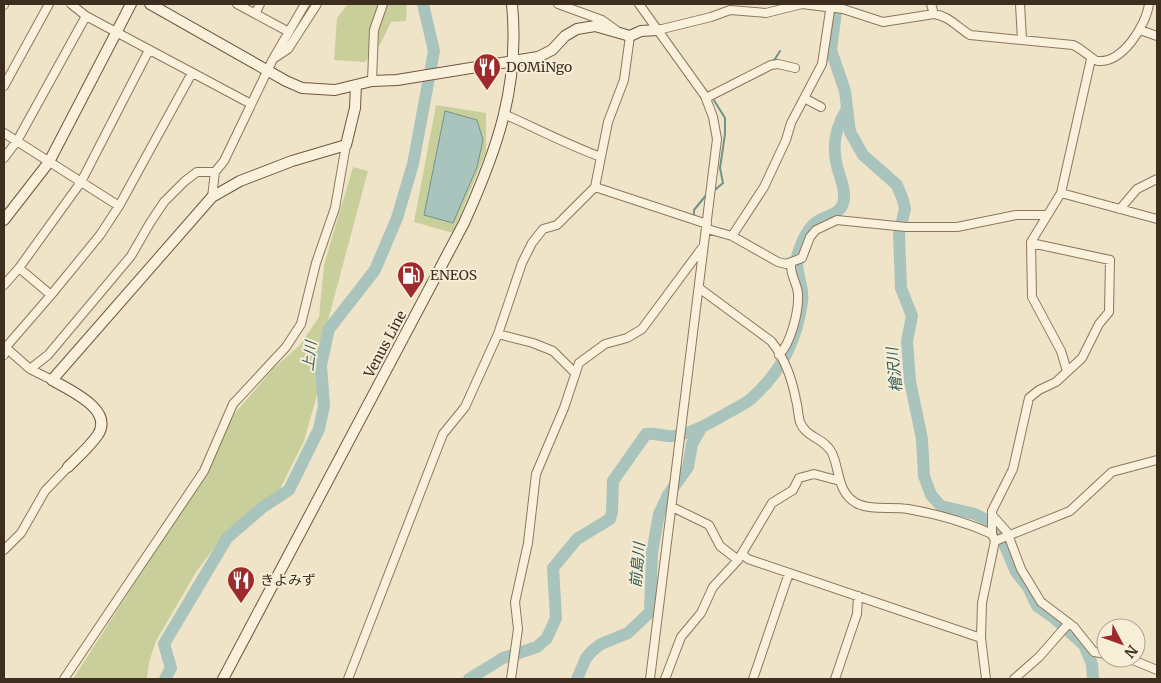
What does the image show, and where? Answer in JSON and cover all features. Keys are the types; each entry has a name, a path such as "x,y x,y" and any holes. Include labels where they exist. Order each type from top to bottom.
{"street":[{"path":"4,86 50,4"},
{"path":"71,4 86,16 116,33 251,104"},
{"path":"4,220 49,162 131,4"},
{"path":"150,4 286,82 317,90 335,90 372,81 397,80 538,57 552,50 565,36 577,29 595,26 618,31 630,36 641,31 658,30 711,17 730,10 766,13 802,4 843,6 883,22 934,14 948,17 957,27 970,35 1073,45 1086,51 1092,59 1098,61 1110,60 1118,55 1140,30 1149,4"},
{"path":"237,4 289,32"},
{"path":"255,14 260,4"},
{"path":"212,197 215,172 224,161 273,59 305,4"},
{"path":"273,59 288,49 317,4"},
{"path":"372,81 374,30 383,4"},
{"name":"Venus Line","path":"223,679 464,223 484,178 506,115 514,62 512,4"},
{"path":"558,4 602,20 618,31"},
{"path":"639,4 706,98 713,117 717,139 650,679"},
{"path":"931,4 934,14"},
{"path":"1020,4 1022,40"},
{"path":"732,236 764,187 804,98 825,58 831,6"},
{"path":"4,158 17,141 86,16"},
{"path":"1140,30 1157,36"},
{"path":"348,679 443,434 465,407 498,334 522,263 532,243 544,229 557,225 594,187 608,122 624,80 630,36"},
{"path":"4,285 19,268 81,182 150,50"},
{"path":"1067,371 1061,351 1032,297 1031,244 1046,215 1061,193 1092,59"},
{"path":"706,98 771,65 778,64 795,68"},
{"path":"4,550 21,533 45,491 98,435 102,418 96,409 52,380 30,369 4,350 100,235 119,206 192,73"},
{"path":"64,679 204,471 232,404 286,347 301,324 316,263 335,208 346,145 356,108 356,85"},
{"path":"804,98 821,107"},
{"path":"506,115 549,134 562,143 601,157"},
{"path":"4,133 119,206"},
{"path":"52,380 212,197 240,182 292,161 346,145"},
{"path":"30,369 48,355 131,256 164,202 184,181 197,172 215,172"},
{"path":"1120,209 1137,189 1157,179"},
{"path":"594,187 732,236 778,262 792,263 801,258 810,238 816,230 837,220 904,227 957,227 1016,215 1046,215"},
{"path":"1061,193 1157,220"},
{"path":"986,679 981,638 982,603 994,536 992,517 1013,469 1029,398 1039,390 1056,382 1082,358 1099,324 1109,312 1110,260 1031,244"},
{"path":"511,679 518,629 515,602 528,543 536,474 564,408 579,362 605,344 627,338 642,329 704,246"},
{"path":"781,359 792,329 798,295 790,274 792,263"},
{"path":"19,268 50,295"},
{"path":"699,288 770,341 793,385 801,424 808,434 828,446 836,464 842,491 848,498 864,506 908,509 972,525 994,536 1008,537 1070,511 1112,472 1157,460"},
{"path":"498,334 533,342 552,351 575,373"},
{"path":"665,679 685,630 701,613 713,586 740,557 772,504 794,490 799,478 814,474 840,481"},
{"path":"672,507 709,525 720,546 740,557 748,558 981,638"},
{"path":"992,517 1001,524 1021,569 1040,602 1066,627 1074,627 1096,652"},
{"path":"753,679 789,573"},
{"path":"835,679 857,614 858,596"},
{"path":"1014,679 1039,657 1066,627"}],"green space":[{"path":"348,4 407,4 406,21 391,22 381,43 365,62 334,60 337,18"},
{"path":"436,105 486,113 486,152 453,233 414,222"},
{"path":"353,167 368,171 325,332 319,388 304,441 278,493 257,504 217,544 196,572 156,641 149,662 147,679 73,679 150,559 235,413 273,369 300,345 319,317 324,265"}],"water":[{"path":"445,111 477,120 483,140 477,167 453,223 424,215"}],"waterway":[{"name":"上川","path":"165,679 171,668 164,644 227,538 263,507 289,490 319,429 324,406 321,365 329,329 375,270 397,218 413,164 434,51 423,4"},
{"name":"檜沢川","path":"837,4 831,50 845,91 850,132 863,155 897,185 905,209 899,233 901,288 912,316 907,341 910,381 922,439 924,476 931,495 941,506 975,514 996,525 1016,572 1028,587 1037,606 1053,617 1084,645 1092,664 1093,679"},
{"path":"771,62 780,51"},
{"path":"731,81 740,77"},
{"path":"712,97 725,118 725,134 720,168 723,183 716,189"},
{"name":"前島川","path":"469,679 503,658 537,647 547,638 556,618 553,568 577,539 610,519 613,481 646,434 676,436 707,425 750,400 772,377 792,342 800,316 802,290 797,259 801,245 806,234 814,224 836,212 843,205 844,192 836,162 835,138 847,109"},
{"path":"694,217 694,210 707,194"},
{"name":"前島川","path":"577,679 586,658 592,651 601,644 628,633 650,612 652,553 659,514 668,495 688,467 692,444 701,428"}],"place":[{"name":"DOMiNgo","path":"487,91"},
{"name":"ENEOS","path":"411,299"},
{"name":"きよみず","path":"241,604"}]}
